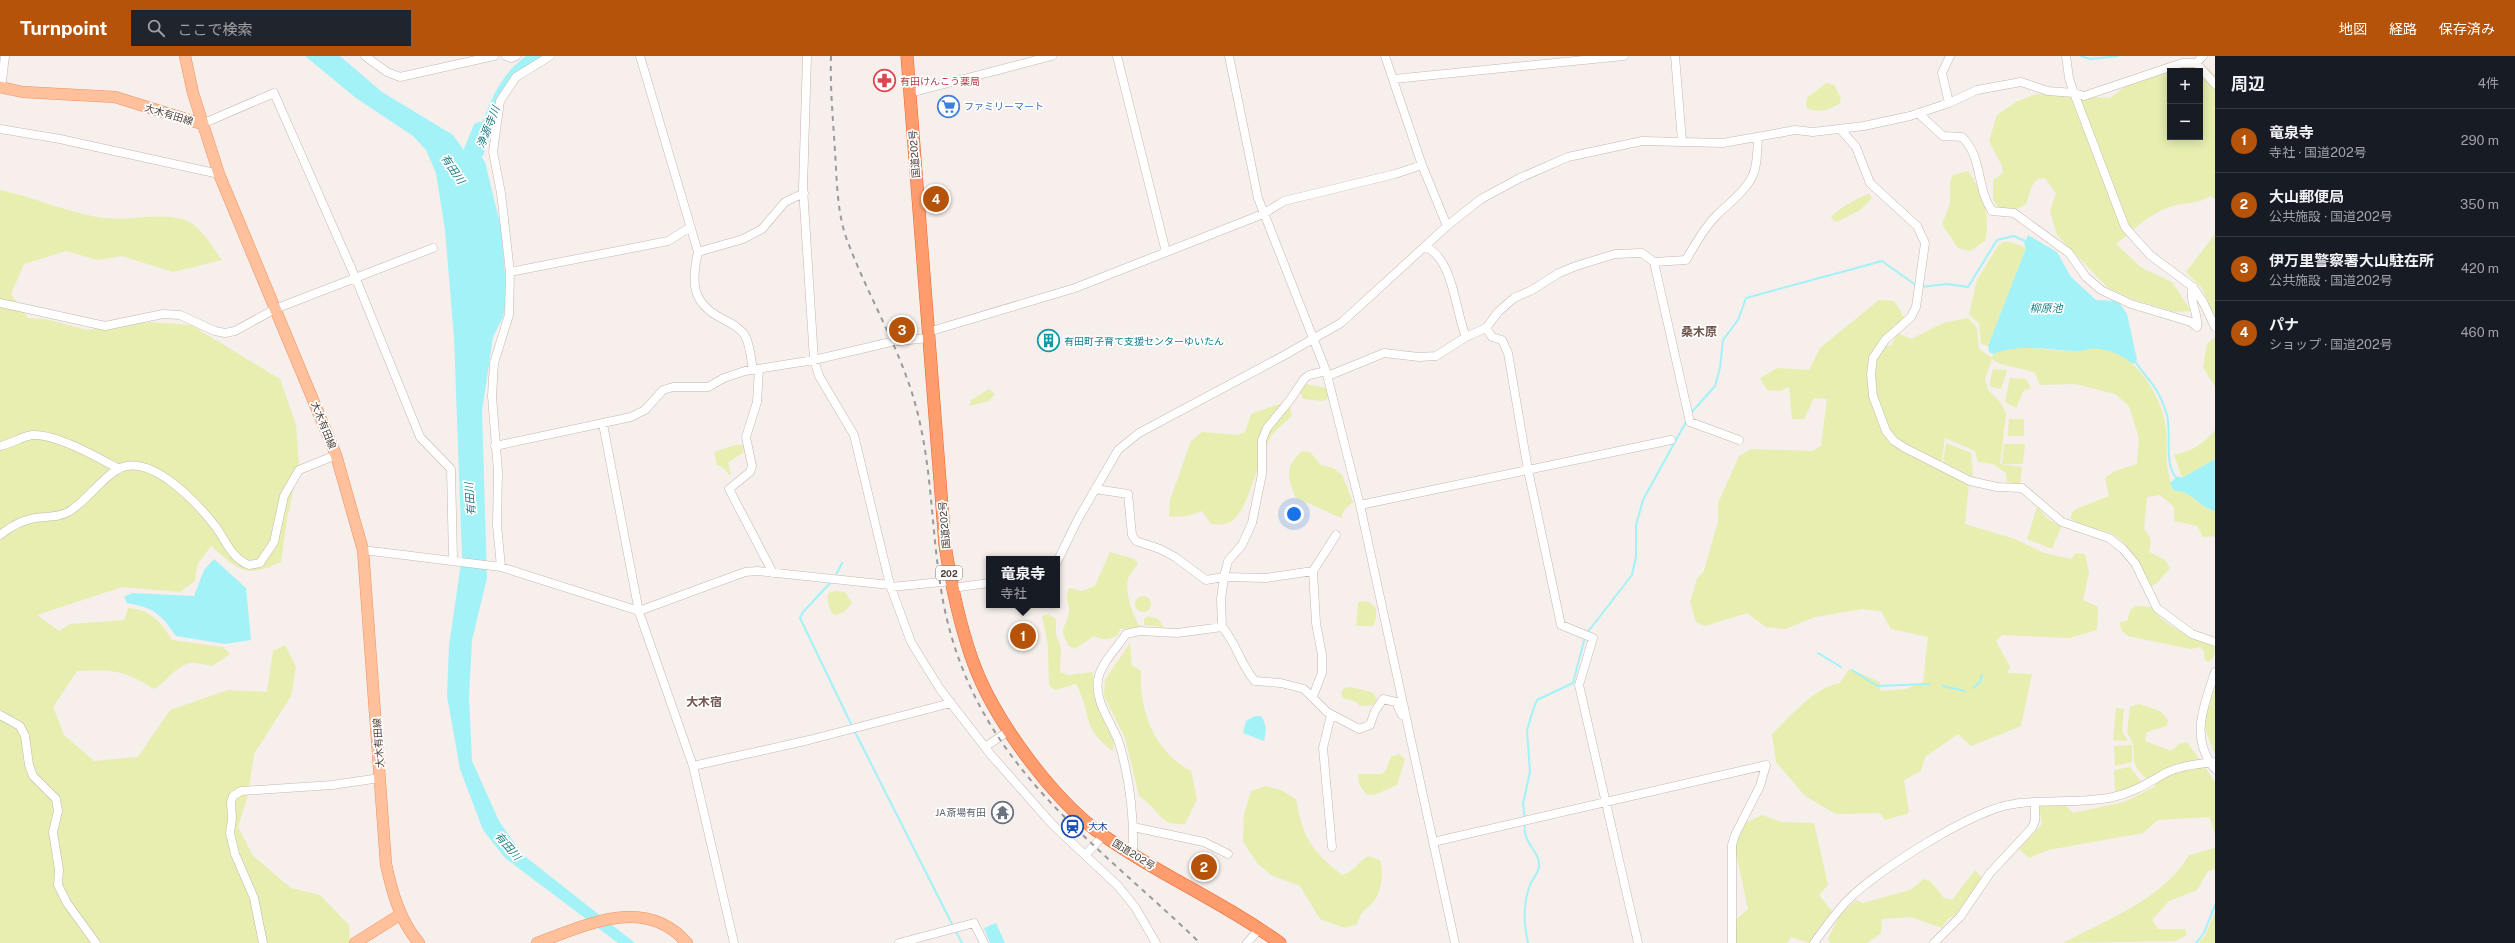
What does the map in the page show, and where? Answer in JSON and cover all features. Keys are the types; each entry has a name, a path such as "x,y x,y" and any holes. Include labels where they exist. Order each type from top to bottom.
{"highway":[{"name":"国道202号","path":"907,56 945,545 951,585 972,660 991,699 1022,750 1052,788 1076,812 1104,835 1133,854 1260,928 1280,943"}],"main road":[{"path":"185,56 192,93 202,124"},
{"name":"大木有田線","path":"0,88 22,92 115,97 202,124 219,174 336,455 363,550 386,864 393,894 401,914 419,943"},
{"path":"356,943 401,914"},
{"path":"541,942 618,917 638,916 656,919 670,927 687,943"}],"street":[{"path":"0,88 5,56"},
{"path":"365,56 387,72 400,77 494,56"},
{"path":"506,56 511,58 516,56"},
{"path":"498,567 498,472 492,396 494,363 509,315 510,272 501,193 493,152 496,120 500,101 516,77 550,56"},
{"path":"640,56 689,228 698,252 695,269 697,296 710,312 738,327 745,335 756,369 757,402 746,437 752,466 750,472 729,489 773,573"},
{"path":"807,56 804,193 814,360 819,376 854,435 891,586 911,642 951,703 985,748 1052,824 1118,886 1135,907 1156,943"},
{"path":"910,92 1052,56"},
{"path":"1117,56 1166,252"},
{"path":"1229,56 1252,173 1263,214 1327,374 1360,505 1455,943"},
{"path":"1385,56 1422,165 1447,226"},
{"path":"1394,79 1624,56"},
{"path":"1675,56 1682,141"},
{"path":"1949,103 1942,73 1950,56"},
{"path":"2066,56 2069,78 2074,93 2125,227 2150,255 2193,287 2203,302 2215,327"},
{"path":"1060,556 1095,489 1118,450 1139,432 1283,356 1313,337 1341,323 1426,247 1447,226 1498,189 1568,157 1642,141 1723,143 1758,138 1795,130 1813,132 1841,130 1918,113 1949,103 1977,90 2021,82 2048,91 2074,93 2084,96 2182,63 2196,63 2203,56"},
{"path":"2196,63 2215,84"},
{"path":"202,124 274,93 356,279 420,437 451,469 453,560"},
{"path":"1918,113 1943,136 1962,137 1967,142 1976,157 1985,196 1992,211 2014,213 2074,257 2082,273 2102,290 2131,304 2191,322 2197,327 2198,319 2191,292 2193,287"},
{"path":"0,129 60,139 219,174"},
{"path":"1841,130 1856,147 1870,183 1910,219 1922,234 1925,243 1916,307 1911,318 1885,340 1873,358 1871,374 1873,396 1878,415 1886,431 1894,441 1970,481 1991,486 2022,488 2062,522 2109,538 2123,549 2135,563 2157,608 2192,634 2215,642"},
{"path":"1409,730 1396,702 1391,699 1383,699 1375,711 1370,725 1359,729 1331,715 1312,696 1296,685 1255,681 1246,671 1231,636 1222,627 1221,599 1224,577 1228,561 1242,545 1252,523 1262,474 1262,440 1267,428 1309,374 1327,374 1384,353 1419,357 1436,356 1466,337 1486,328 1498,312 1514,298 1576,266 1615,254 1642,253 1654,262 1686,260 1700,235 1715,216 1733,201 1753,175 1757,161 1758,138"},
{"path":"495,446 631,417 645,410 663,390 673,387 708,387 724,378 756,369 814,360 928,335 1075,288 1263,214 1284,201 1395,174 1422,165"},
{"path":"698,252 743,239 762,230 785,202 804,193"},
{"path":"510,272 668,241 689,228"},
{"path":"1426,247 1433,250 1450,275 1453,295 1466,337"},
{"path":"0,302 105,326 163,314 180,315 215,331 225,333 235,331 275,308 356,279 433,248"},
{"path":"1654,262 1690,422 1739,440"},
{"path":"1486,328 1492,336 1502,340 1508,353 1528,470 1561,625 1593,638 1579,685 1638,943"},
{"path":"603,424 639,611 693,766 734,943"},
{"path":"0,446 34,435 50,437 100,458 119,469"},
{"path":"1360,505 1671,440"},
{"path":"0,535 23,520 57,516 69,511 119,469 137,466 153,469 166,478 216,528 235,556 249,565 260,563 270,551 284,496 299,470 336,455"},
{"path":"1095,489 1128,494 1132,535 1136,541 1160,549 1175,557 1206,580 1224,577 1266,578 1313,571"},
{"path":"1312,696 1322,673 1322,654 1316,623 1313,571 1336,535"},
{"path":"363,550 453,560 498,567 639,611 745,572 757,571 891,586 986,583"},
{"path":"1133,854 1133,812 1120,745 1102,705 1098,686 1100,673 1126,634 1140,631 1177,632 1222,627"},
{"path":"1814,943 1849,899 1902,858 1989,811 2014,804 2112,798 2147,785 2163,774 2213,765 2199,731 2200,718 2215,672"},
{"path":"693,766 809,740 951,703"},
{"path":"0,715 20,726 25,736 29,765 33,776 56,799 58,810 54,832 59,870 58,885 67,903 96,943"},
{"path":"1331,715 1323,748 1332,847"},
{"path":"985,748 1010,730"},
{"path":"1433,842 1766,765 1760,786 1735,834 1732,845 1732,943"},
{"path":"263,943 254,898 235,854 230,833 232,819 231,802 233,796 241,791 332,785 380,778"},
{"path":"1934,943 1960,917 1990,873 2032,828 2035,821 2035,802"},
{"path":"1133,826 1204,842 1228,854"},
{"path":"1085,855 1104,835"},
{"path":"899,943 974,923 984,943"},
{"path":"1247,943 1260,928"}],"green space":[{"path":"2182,63 2203,64 2215,75 2215,199 2211,196 2196,202 2175,205 2162,210 2141,223 2116,244 2142,268 2172,282 2191,311 2175,312 2135,300 2108,288 2057,235 2050,211 2056,193 2045,178 2037,179 2032,186 2026,204 2015,210 1998,207 1993,200 1993,180 2003,173 2002,166 1989,141 1997,115 2016,102 2036,94 2110,98 2133,81 2167,69 2167,140 2203,140 2203,68 2168,68"},
{"path":"1826,83 1834,85 1841,98 1840,103 1832,108 1819,111 1806,107 1807,98"},
{"path":"1968,171 1982,196 1987,223 1985,241 1970,251 1958,248 1942,224 1950,204 1950,182 1953,175"},
{"path":"0,190 97,217 119,219 164,217 185,220 201,232 222,260 173,272 122,256 98,260 66,251 24,264 11,294 28,318 45,319 88,330 150,322 191,325 280,379 296,425 299,465 287,519 281,562 269,567 250,571 236,566 211,546 197,565 195,581 180,592 122,587 37,615 59,631 70,624 124,620 128,608 136,609 149,614 159,622 172,640 223,647 230,654 212,666 190,663 180,667 154,689 143,682 117,672 77,671 53,707 64,735 94,761 138,757 170,710 228,690 267,692 273,651 285,645 296,667 291,696 254,754 248,795 238,827 253,856 291,888 320,895 349,925 350,943 0,943"},
{"path":"1869,194 1872,198 1860,210 1837,222 1831,218 1837,211 1848,204"},
{"path":"2215,234 2215,319 2202,288 2186,272"},
{"path":"2003,242 2010,242 2026,248 1988,346 1981,344 1979,324 1969,314 1977,280 1998,246"},
{"path":"1879,300 1894,301 1904,317 1883,342 1886,346 1891,346 1898,333 1911,339 1943,323 1968,318 1977,328 1979,349 1992,358 1993,354 2004,350 2025,348 2077,351 2099,348 2112,351 2124,357 2135,366 2153,390 2164,416 2169,475 2174,491 2186,493 2204,506 2215,511 2215,536 2203,537 2197,526 2174,521 2174,507 2160,495 2147,497 2144,529 2150,540 2149,552 2165,560 2170,568 2157,583 2150,587 2133,556 2122,541 2110,533 2085,526 2070,518 2074,510 2109,496 2105,478 2115,471 2137,464 2139,438 2129,406 2115,394 2075,384 2040,385 2035,373 2001,364 1992,359 1985,379 1988,390 2001,403 2006,414 2000,464 2022,467 2020,484 2007,482 2006,473 1993,464 1978,462 1975,451 1945,438 1940,469 1969,483 1965,524 2015,539 2044,553 2071,559 2076,553 2085,554 2089,573 2083,600 2098,607 2097,630 2069,638 2002,635 1996,641 2010,667 2007,673 2032,674 2021,726 1971,746 1958,734 1925,757 1921,771 1904,780 1909,813 1885,820 1880,813 1836,814 1805,796 1776,762 1772,734 1812,696 1831,685 1840,683 1849,669 1880,682 1880,691 1906,689 1923,682 1928,637 1891,629 1881,611 1862,609 1815,617 1785,629 1766,627 1747,613 1705,626 1696,622 1690,602 1697,579 1704,571 1718,521 1718,503 1739,456 1751,449 1813,451 1821,446 1827,399 1814,398 1804,419 1792,419 1789,387 1780,391 1767,390 1760,378 1778,368 1809,370 1820,348"},
{"path":"2215,337 2215,387 2203,367 2207,344"},
{"path":"1993,369 2007,370 2001,389 1989,386"},
{"path":"2010,378 2026,379 2031,389 2024,390 2016,408 2005,402"},
{"path":"1301,383 1326,388 1329,392 1327,399 1323,401 1303,399 1299,388"},
{"path":"989,389 995,394 989,401 969,406 971,400"},
{"path":"1279,404 1290,406 1292,416 1272,435 1267,444 1250,491 1240,512 1234,519 1223,524 1211,524 1202,511 1187,516 1169,517 1170,500 1191,441 1202,432 1238,435 1245,432 1251,414"},
{"path":"2009,419 2024,419 2024,436 2008,436"},
{"path":"2215,430 2215,459 2182,478 2174,454 2186,452 2192,449 2207,439"},
{"path":"1946,443 1971,453 1973,477 1943,462"},
{"path":"2004,444 2025,444 2023,464 2002,464"},
{"path":"735,445 742,445 744,448 743,453 728,462 731,475 729,475 724,468 717,465 714,452"},
{"path":"1302,451 1310,452 1321,465 1333,468 1342,475 1353,502 1344,510 1341,518 1295,497 1289,478 1289,472 1292,462"},
{"path":"2037,507 2048,519 2061,527 2052,549 2027,539"},
{"path":"1110,552 1134,559 1138,563 1129,576 1127,588 1134,616 1140,627 1120,629 1118,635 1109,639 1101,639 1094,636 1075,649 1069,646 1063,632 1069,613 1067,592 1069,588 1082,591 1095,586"},
{"path":"830,592 845,592 852,603 844,612 834,615 830,610 827,597"},
{"path":"1140,596 1146,596 1151,601 1149,610 1146,612 1140,612 1135,607 1135,601"},
{"path":"1367,601 1376,608 1376,619 1373,626 1356,626 1358,602"},
{"path":"2135,606 2151,607 2170,625 2180,631 2209,643 2215,649 2213,658 2208,662 2205,660 2204,652 2200,647 2191,649 2128,636 2121,630 2120,622 2127,621 2130,611"},
{"path":"1048,614 1056,619 1056,635 1061,648 1060,672 1068,675 1093,672 1093,687 1096,702 1114,742 1113,751 1103,743 1091,727 1076,684 1055,690 1049,685 1048,645 1042,616"},
{"path":"1148,616 1158,619 1164,627 1144,625 1144,619"},
{"path":"1130,643 1132,666 1141,671 1143,701 1151,728 1167,753 1178,763 1191,771 1197,799 1185,824 1170,823 1164,820 1146,801 1139,796 1125,738 1104,696 1105,680"},
{"path":"1350,687 1372,692 1377,699 1373,705 1360,706 1356,702 1343,698 1341,693 1344,688"},
{"path":"2215,689 2215,755 2203,723"},
{"path":"2139,704 2160,711 2168,720 2167,725 2164,727 2151,730 2146,733 2145,741 2171,751 2179,744 2187,742 2215,782 2215,835 2210,817 2158,820 2143,833 2048,850 2029,858 2019,849 2042,824 2039,806 2065,805 2073,813 2124,802 2156,786 2140,772 2134,762 2134,747 2127,733 2130,707"},
{"path":"2116,708 2124,709 2122,731 2128,741 2113,740"},
{"path":"2132,745 2132,762 2115,766 2114,746"},
{"path":"1399,754 1405,759 1397,785 1374,795 1366,794 1359,784 1358,774 1382,774 1386,770 1391,757"},
{"path":"2130,767 2142,783 2115,792 2114,770"},
{"path":"1265,786 1281,790 1296,799 1305,834 1310,843 1331,866 1342,875 1350,872 1368,856 1380,860 1382,876 1380,888 1376,898 1362,913 1357,924 1345,928 1320,919 1300,886 1271,875 1257,863 1243,842 1244,815 1251,791"},
{"path":"1762,815 1782,822 1814,823 1828,885 1819,895 1832,911 1809,943 1791,937 1787,943 1733,943 1737,919 1748,909 1733,840 1745,823"},
{"path":"2215,848 2215,869 2208,871 2197,890 2169,901 2152,920 2158,929 2185,929 2187,935 2176,941 2063,943 2115,917 2149,896 2165,884 2189,855"},
{"path":"1975,870 1982,878 1956,915 1948,919 1942,928 1911,917 1882,919 1881,933 1867,943 1830,943 1828,938 1840,915 1856,900 1863,903 1910,890 1924,879 1930,881 1944,898 1952,900"},
{"path":"2215,912 2215,943 2198,943 2205,936"}],"water":[{"name":"有田川","path":"305,56 340,56 382,92 453,135 468,156 473,157 478,152 485,162 501,228 507,297 503,317 493,337 482,411 487,578 472,640 469,696 472,761 499,821 522,854 635,943 618,943 505,858 483,830 460,769 447,696 449,646 462,556 454,337 445,230 436,173 426,150 413,136 356,98"},
{"name":"柳原池","path":"2028,235 2057,252 2071,277 2096,300 2118,301 2127,314 2137,360 2133,364 2118,354 2097,349 2076,351 2024,348 1993,354 1989,352 1988,346 2026,248 2024,244"},
{"path":"2215,459 2215,511 2204,506 2186,493 2174,491 2170,483 2178,476 2182,478"},
{"path":"214,559 246,588 251,640 225,644 176,636 156,613 144,607 127,603 124,597 132,593 194,596 204,570"},
{"path":"1255,716 1261,716 1264,722 1266,731 1264,741 1243,733 1246,721"},
{"path":"996,923 1005,943 990,943 984,928"}],"waterway":[{"name":"浄源寺川","path":"466,171 468,155 479,128 478,152 493,111 507,84 526,63 539,56"},
{"path":"2081,56 2090,59 2118,56"},
{"path":"1921,287 1947,284 1968,287 1997,240 2014,236 2027,242"},
{"path":"1691,413 1715,386 1720,368 1723,340 1738,320 1746,298 1882,261 1917,286"},
{"path":"2134,360 2153,385 2164,405 2168,423 2170,465 2177,479"},
{"path":"1587,633 1632,575 1636,556 1636,525 1643,500 1687,420"},
{"path":"835,577 842,563"},
{"path":"831,582 803,612 800,618 852,726"},
{"path":"1525,818 1523,804 1530,772 1527,730 1533,710 1537,700 1573,683 1585,637"},
{"path":"1818,653 1841,667"},
{"path":"1852,670 1877,686 1929,684"},
{"path":"1973,688 1980,682 1982,675"},
{"path":"1943,686 1965,691"},
{"path":"854,730 953,926"},
{"path":"1525,824 1526,837 1539,860 1538,871 1530,885 1526,899 1525,921 1528,943"},
{"path":"2196,943 2204,933 2215,905"},
{"path":"955,930 962,943"}],"railway":[{"path":"831,56 831,92 837,187 842,223 857,264 898,355 912,393 919,419 928,472 936,553 944,606 960,662 982,711 1011,755 1044,795 1080,832 1200,943"}],"place":[{"name":"有田けんこう薬局","path":"885,81"},
{"name":"ファミリーマート","path":"948,106"},
{"name":"パナ","path":"936,199"},
{"name":"伊万里警察署大山駐在所","path":"902,330"},
{"name":"有田町子育て支援センターゆいたん","path":"1048,341"},
{"name":"竜泉寺","path":"1023,636"},
{"name":"JA斎場有田","path":"1002,812"},
{"name":"大木","path":"1072,826"},
{"name":"大山郵便局","path":"1204,867"}],"district":[{"name":"桑木原","path":"1699,332"},
{"name":"大木宿","path":"704,702"}]}
